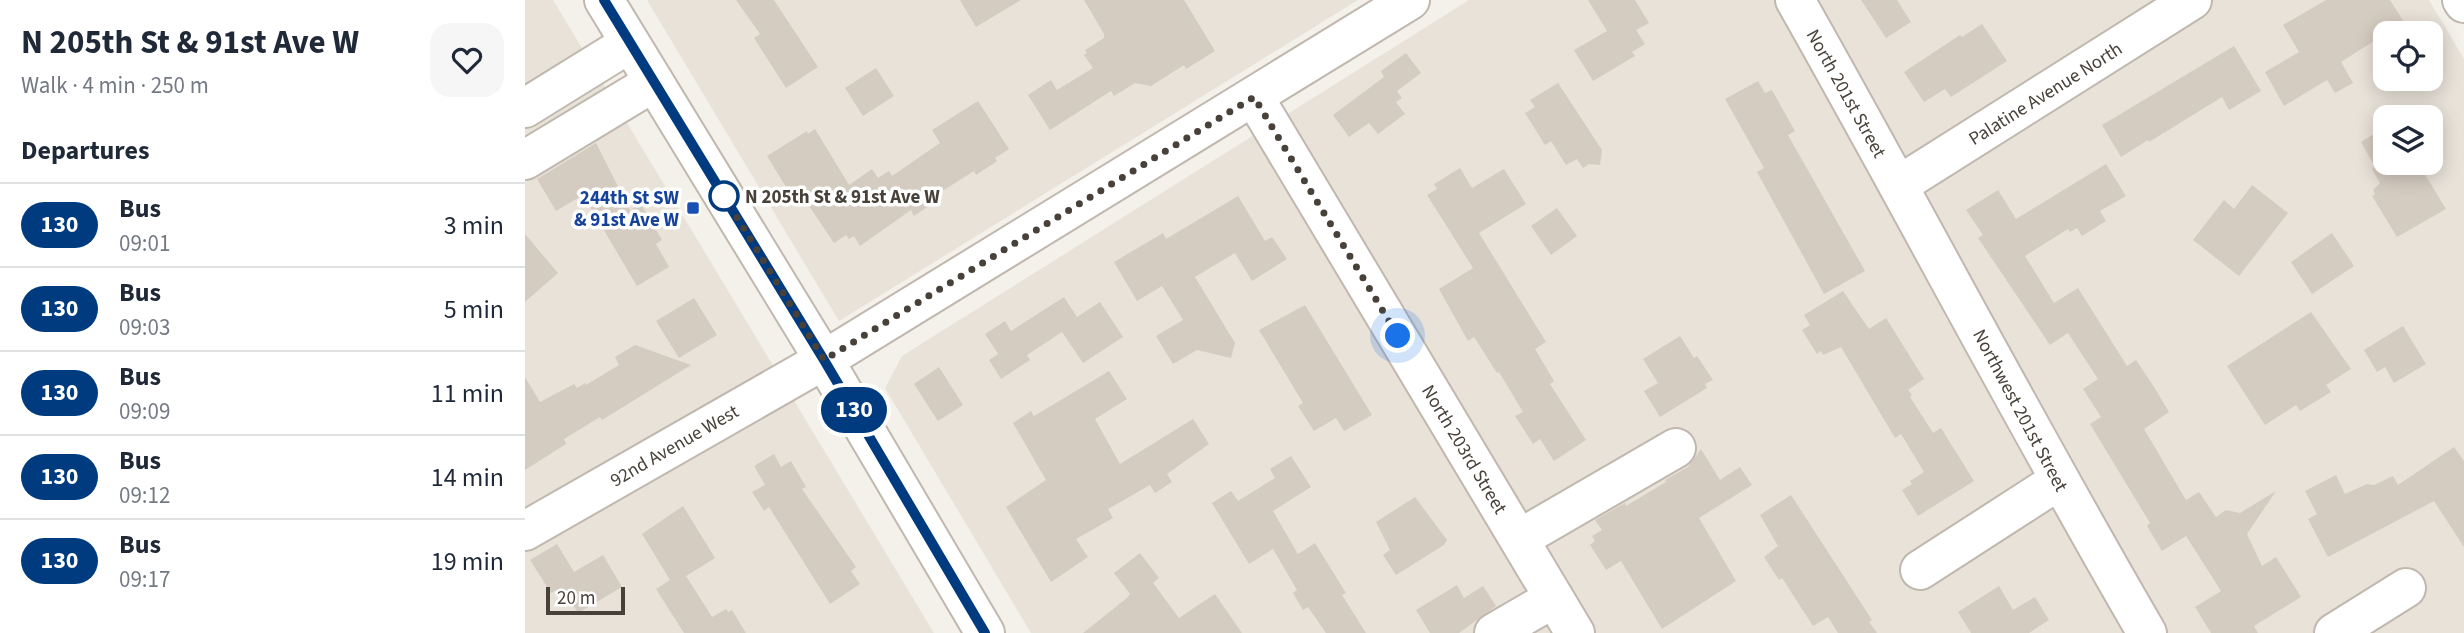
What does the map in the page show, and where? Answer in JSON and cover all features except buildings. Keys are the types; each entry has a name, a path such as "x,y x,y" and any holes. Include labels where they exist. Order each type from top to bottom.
{"street":[{"path":"604,0 824,360 985,633"},
{"name":"92nd Avenue West","path":"525,530 824,360 1410,0"},
{"name":"North 201st Street","path":"1795,0 1899,185"},
{"name":"Palatine Avenue North","path":"1899,185 2192,0"},
{"path":"525,108 630,43"},
{"path":"525,160 654,82"},
{"name":"North 203rd Street","path":"1254,97 1576,633"},
{"name":"Northwest 201st Street","path":"1899,185 2058,481 2147,633"},
{"path":"1519,539 1676,448"},
{"path":"1920,569 2058,481"},
{"path":"2334,633 2406,587"},
{"path":"1493,633 1550,591"}],"shaded area":[{"path":"525,0 553,0 934,633 525,633"},
{"path":"647,0 1358,0 839,321"},
{"path":"1469,0 2429,0 2441,21 2373,21 2373,91 2443,91 2443,24 2464,59 2464,633 1031,633 885,388 902,356"}],"bus line":[{"name":"130","path":"604,0 824,360 985,633"}],"place":[{"name":"N 205th St & 91st Ave W","path":"724,196"},
{"name":"244th St SW & 91st Ave W","path":"693,208"}],"route":[{"path":"724,196 824,360 1254,97 1398,336"}]}
